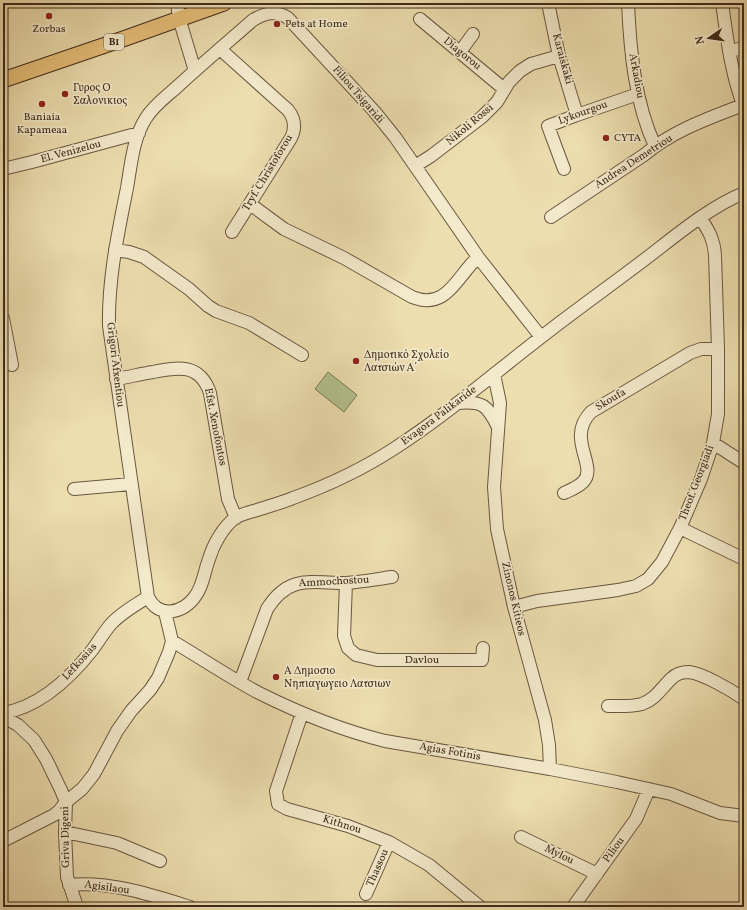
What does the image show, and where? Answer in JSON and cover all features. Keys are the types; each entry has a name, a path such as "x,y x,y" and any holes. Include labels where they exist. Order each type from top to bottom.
{"main road":[{"name":"B1","path":"3,80 224,3"}],"street":[{"path":"177,3 179,18 194,71"},
{"name":"Karaiskaki","path":"548,3 559,56 577,115"},
{"name":"Arkadiou","path":"628,3 632,53 638,94 647,127 655,146"},
{"path":"722,3 729,51 736,83 744,106"},
{"name":"Filiou Tsigaridi","path":"139,133 146,117 156,105 220,49 259,17 271,13 281,14 291,21 374,111 415,166 478,257 540,337"},
{"name":"Diagorou","path":"420,19 504,88"},
{"path":"460,52 472,34"},
{"path":"729,51 744,48"},
{"name":"Tryf. Christoforou","path":"220,49 288,110 295,121 291,138 232,232"},
{"name":"Nikoli Rossi","path":"415,166 432,156 482,116 497,102 504,88 514,76 525,67 542,60 559,56"},
{"name":"Lykourgou","path":"564,169 548,126 638,94"},
{"name":"Andrea Demetriou","path":"551,217 644,155 655,146 701,122 744,106"},
{"name":"El. Venizelou","path":"3,169 139,133"},
{"name":"Grigori Afxentiou","path":"139,133 115,250 108,305 108,326 148,597"},
{"name":"Evagora Palikaride","path":"165,612 183,607 194,597 201,585 208,560 217,542 227,527 236,518 313,491 358,470 396,448 458,403 540,337 701,219 719,206 744,193"},
{"path":"250,204 284,229 344,258 412,297 423,301 433,301 443,296 449,291 466,268 478,257"},
{"name":"Theof. Georgiadi","path":"514,607 537,601 618,590 642,583 657,569 680,528 701,479 713,443 718,414 718,349 714,246 710,232 701,219"},
{"path":"115,250 129,252 144,257 189,289 216,311 249,324 302,355"},
{"path":"3,318 12,365"},
{"name":"Skoufa","path":"564,493 580,485 588,473 581,435 584,423 591,412 690,353 700,349 718,349"},
{"name":"Efst. Xenofontos","path":"116,379 168,369 185,368 191,370 203,379 210,393 228,499 236,518"},
{"name":"Zinonos Kitieos","path":"494,374 500,403 495,464 494,506 514,607 545,720 549,745 550,769"},
{"path":"458,403 470,402 484,406 491,412 498,427"},
{"path":"713,443 744,463"},
{"path":"74,489 131,484"},
{"path":"680,528 744,559"},
{"name":"Ammochostou","path":"240,682 267,608 278,594 291,585 305,582 346,583 392,577"},
{"name":"Davlou","path":"346,583 344,636 348,648 356,655 377,660 482,660 483,648"},
{"path":"3,841 59,812 66,802 82,789 94,774 117,731 131,711 150,690 164,664 172,641 165,612 156,608 148,597"},
{"name":"Lefkosias","path":"3,713 33,703 53,690 86,657 114,621 148,597"},
{"name":"Agias Fotinis","path":"172,641 258,692 302,713 358,734 385,741 550,769 649,789 670,794 720,813 744,816"},
{"path":"608,706 632,706 642,704 658,694 675,675 687,672 718,683 744,699"},
{"name":"Kithnou","path":"302,713 276,791 278,804 286,809 348,826 389,842 429,865 480,907"},
{"name":"Griva Digeni","path":"3,717 26,731 39,748 56,778 66,802 64,832 66,870 77,907"},
{"name":"Piliou","path":"574,907 636,819 649,789"},
{"path":"64,832 117,843 160,861"},
{"name":"Mylou","path":"521,837 597,874"},
{"name":"Thassou","path":"366,894 389,842"},
{"name":"Agisilaou","path":"69,884 84,883 132,891 190,907"}],"green space":[{"path":"328,372 357,395 344,412 315,389"}],"place":[{"name":"Zorbas","path":"49,16"},
{"name":"Pets at Home","path":"277,24"},
{"name":"Γυρος Ο Σαλονικιος","path":"65,94"},
{"name":"Baniaia Kapameaa","path":"42,104"},
{"name":"CYTA","path":"606,138"},
{"name":"Δημοτικό Σχολείο Λατσιών Α΄","path":"356,361"},
{"name":"Α Δημοσιο Νηπιαγωγειο Λατσιων","path":"276,677"}]}
